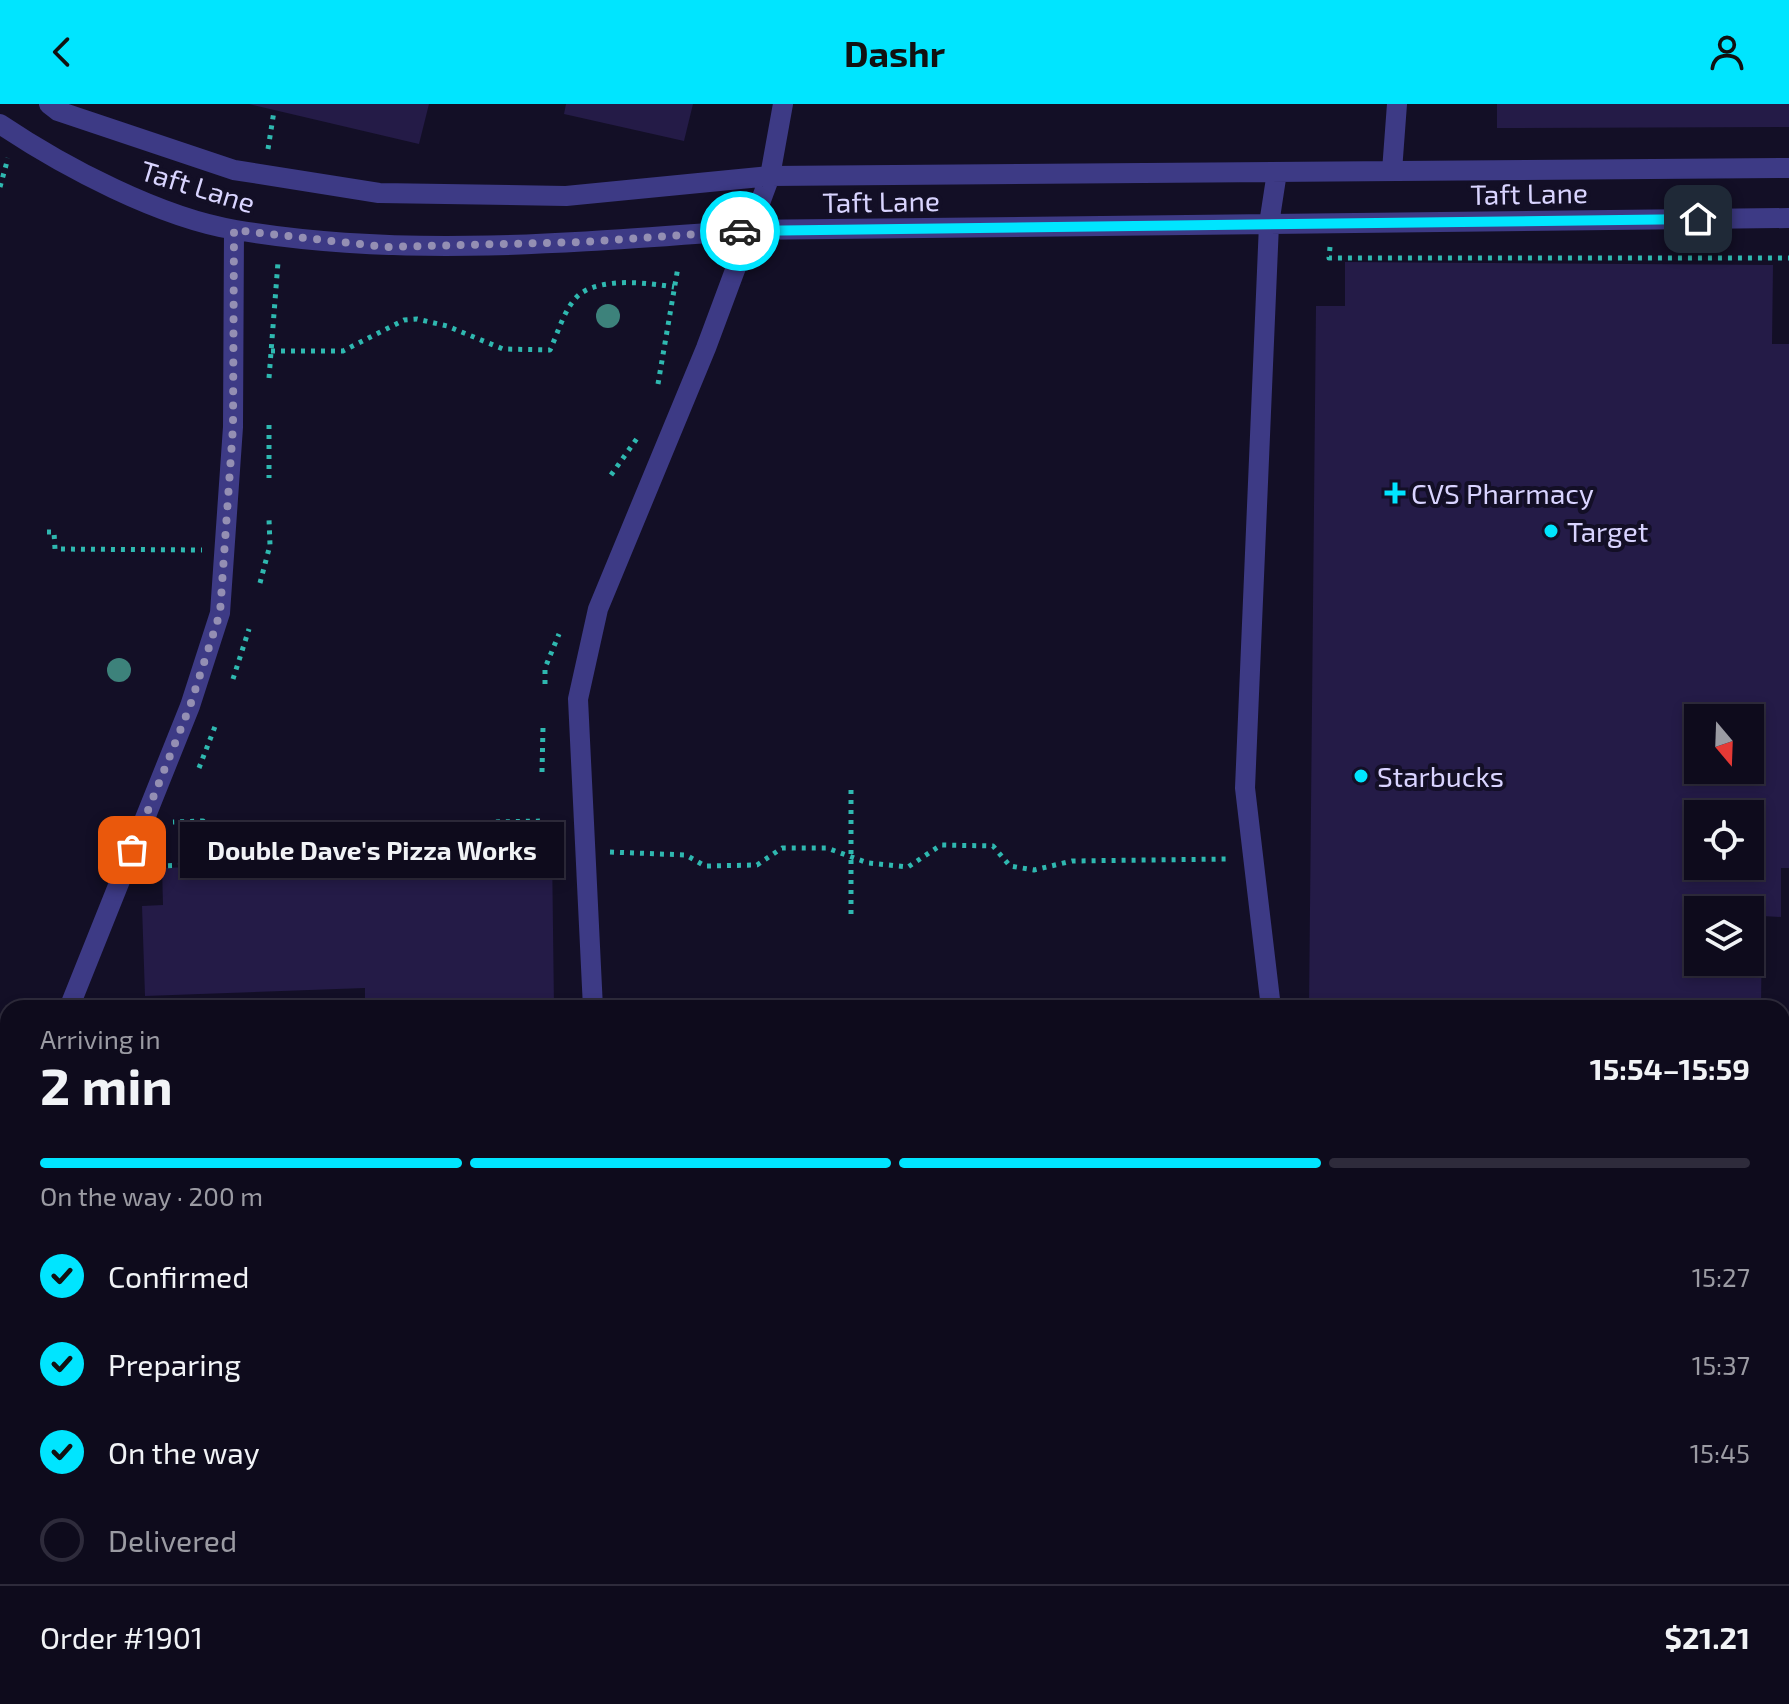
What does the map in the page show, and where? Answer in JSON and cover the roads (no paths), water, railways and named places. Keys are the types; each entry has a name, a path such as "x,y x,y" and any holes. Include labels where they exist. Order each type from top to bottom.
{"street":[{"name":"Taft Lane","path":"49,104 58,111 234,170 379,193 566,196 770,176 1789,168"},
{"path":"593,1000 578,699 598,609 706,348 770,176 783,104"},
{"path":"1392,171 1397,104"},
{"name":"Taft Lane","path":"0,124 132,198 234,230 386,247 582,242 750,230 1789,218"},
{"path":"1270,1000 1245,788 1269,224 1277,172"},
{"path":"76,1000 190,706 220,613 233,427 234,230"}],"place":[{"name":"CVS Pharmacy","path":"1395,493"},
{"name":"Target","path":"1551,531"},
{"name":"Starbucks","path":"1361,776"},
{"name":"Double Dave's Pizza Works","path":"132,850"}]}
